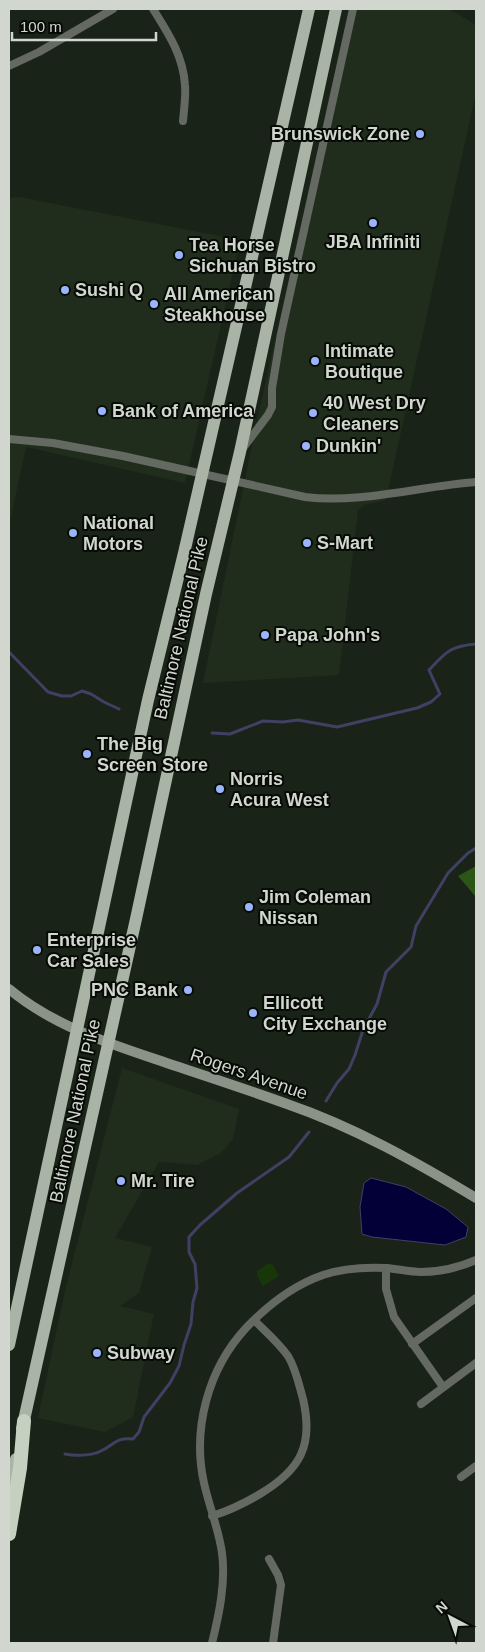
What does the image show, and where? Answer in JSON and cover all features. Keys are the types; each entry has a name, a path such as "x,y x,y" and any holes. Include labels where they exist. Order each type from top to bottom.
{"highway":[{"path":"9,1534 20,1468 24,1421"}],"main road":[{"name":"Baltimore National Pike","path":"9,1345 148,700 309,9"},
{"name":"Baltimore National Pike","path":"9,1489 206,594 240,452 336,9"},
{"name":"Rogers Avenue","path":"9,989 37,1009 76,1030 108,1043 288,1104 332,1121 398,1152 476,1198"}],"street":[{"path":"9,66 39,52 113,9"},
{"path":"153,9 172,40 183,67 185,86 183,121"},
{"path":"240,452 272,407 272,388 281,334 353,9"},
{"path":"9,439 53,443 305,497 323,499 347,498 476,482"},
{"path":"212,1643 222,1588 222,1553 204,1482 200,1439 201,1424 212,1385 221,1363 231,1346 254,1320 282,1297 324,1274 354,1268 386,1268 421,1272 455,1269 476,1260"},
{"path":"386,1268 388,1302 394,1317 443,1387"},
{"path":"412,1344 476,1298"},
{"path":"212,1516 236,1508 286,1476 297,1463 306,1440 304,1404 293,1367 279,1344 254,1320"},
{"path":"421,1404 476,1363"},
{"path":"461,1477 476,1466"},
{"path":"269,1560 278,1575 281,1586 275,1641"}],"shaded area":[{"path":"349,9 449,9 476,25 476,92 386,500 364,505 358,510 339,675 203,683 258,416"},
{"path":"19,197 240,240 185,483 26,447 9,526 9,198"},
{"path":"122,1068 239,1109 233,1139 221,1153 197,1165 159,1162 115,1238 152,1247 139,1293 120,1306 154,1314 133,1417 105,1432 38,1418 64,1295"},
{"path":"371,1178 406,1187 446,1209 468,1227 466,1237 445,1245 372,1237 362,1234 360,1207 364,1183"}],"green space":[{"path":"476,866 476,897 458,876"},
{"path":"269,1263 273,1265 279,1276 263,1286 257,1276 257,1271"}],"waterway":[{"path":"212,733 230,734 263,721 283,722 298,720 337,727 417,708 431,702 440,694 429,670 454,648 476,644"},
{"path":"9,652 48,692 62,696 71,696 82,691 119,709"},
{"path":"326,1101 337,1083 349,1069 363,1030 377,1004 386,972 411,947 416,926 448,873 468,853 476,848"},
{"path":"65,1454 83,1455 97,1453 119,1440 133,1439 139,1432 144,1417 170,1383 179,1366 191,1324 193,1302 197,1288 195,1264 189,1252 189,1237 237,1193 289,1157 309,1132"}],"place":[{"name":"Brunswick Zone","path":"420,134"},
{"name":"JBA Infiniti","path":"373,223"},
{"name":"Tea Horse Sichuan Bistro","path":"179,255"},
{"name":"Sushi Q","path":"65,290"},
{"name":"All American Steakhouse","path":"154,304"},
{"name":"Intimate Boutique","path":"315,361"},
{"name":"Bank of America","path":"102,411"},
{"name":"40 West Dry Cleaners","path":"313,413"},
{"name":"Dunkin'","path":"306,446"},
{"name":"National Motors","path":"73,533"},
{"name":"S-Mart","path":"307,543"},
{"name":"Papa John's","path":"265,635"},
{"name":"The Big Screen Store","path":"87,754"},
{"name":"Norris Acura West","path":"220,789"},
{"name":"Jim Coleman Nissan","path":"249,907"},
{"name":"Enterprise Car Sales","path":"37,950"},
{"name":"PNC Bank","path":"188,990"},
{"name":"Ellicott City Exchange","path":"253,1013"},
{"name":"Mr. Tire","path":"121,1181"},
{"name":"Subway","path":"97,1353"}]}
